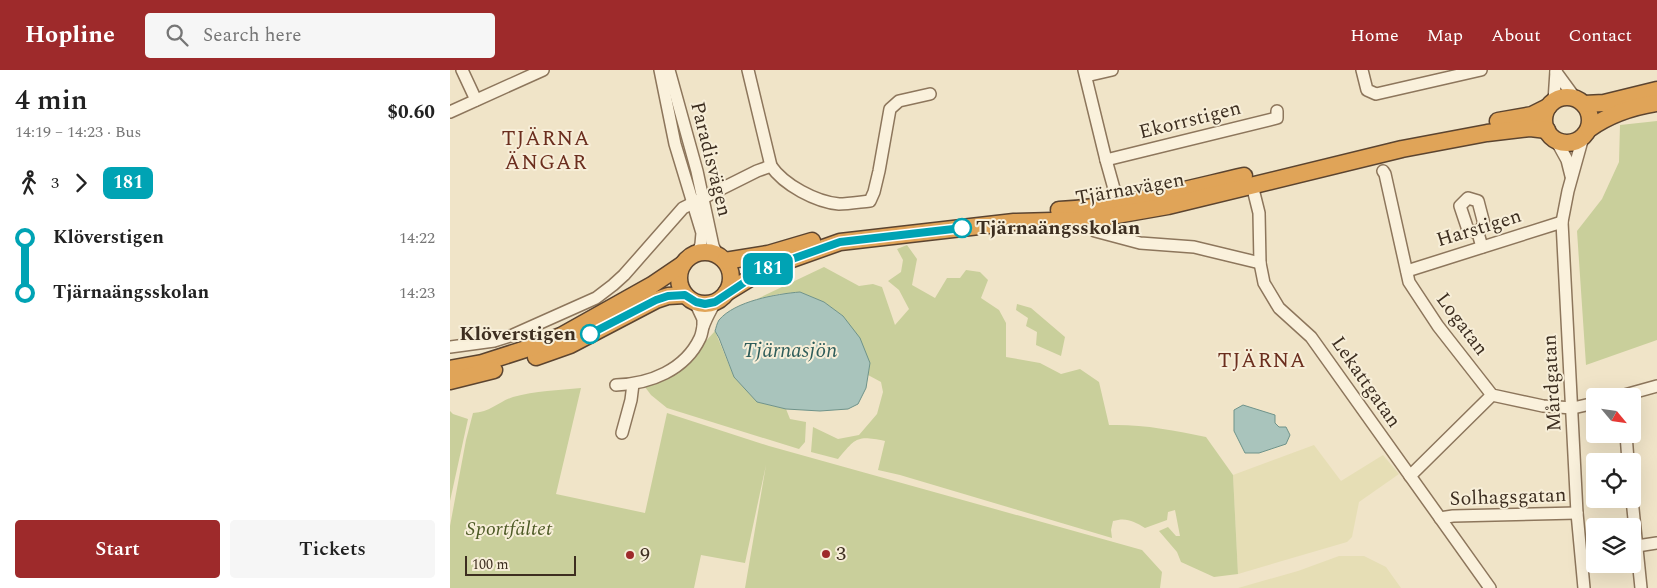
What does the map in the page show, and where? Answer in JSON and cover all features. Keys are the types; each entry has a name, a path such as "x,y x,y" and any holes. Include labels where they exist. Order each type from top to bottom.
{"highway":[{"path":"1657,90 1604,103 1579,101 1564,97 1551,104 1544,116 1551,135 1567,143 1578,140 1615,113 1657,103"},
{"path":"1579,101 1590,115 1586,133"},
{"name":"Tjärnavägen","path":"721,258 768,254 844,232 985,214 1087,209 1403,139 1532,115 1551,104"},
{"name":"Tjärnavägen","path":"720,297 757,274 778,264 840,242 1014,222 1088,220 1168,206 1402,149 1487,133 1539,128 1551,135"},
{"path":"450,369 482,363 561,336 652,285 689,257 698,253 710,252 721,258 728,267 731,280 720,297 705,304 690,299 668,296 656,300 570,345 483,374 450,381"},
{"path":"682,264 679,280 681,288 690,299"}],"street":[{"path":"462,70 476,100"},
{"path":"450,112 543,70"},
{"name":"Paradisvägen","path":"660,70 675,144 698,200 713,246 721,258"},
{"name":"Paradisvägen","path":"669,70 698,200 702,233 698,253"},
{"path":"748,70 771,166 787,184 813,196 838,204 870,201 879,171 890,109 899,101 930,94"},
{"path":"1112,70 1085,73 1118,203"},
{"path":"1362,70 1367,90 1376,94 1481,70"},
{"path":"1556,71 1579,101"},
{"path":"1551,104 1556,71"},
{"name":"Ekorrstigen","path":"1106,160 1277,118 1277,111"},
{"name":"Mårdgatan","path":"1584,588 1577,513 1562,222 1572,178 1586,133"},
{"path":"1551,135 1567,160 1572,178"},
{"path":"450,347 494,341 513,336 596,298 624,275 683,208 757,171 771,166"},
{"name":"Logatan","path":"1382,171 1385,174 1409,282 1438,326 1492,395"},
{"name":"Lekattgatan","path":"1252,185 1259,214 1260,263 1264,283 1279,308 1311,337 1490,588"},
{"name":"Harstigen","path":"1407,271 1562,222"},
{"path":"1095,231 1140,243 1194,247 1260,263"},
{"path":"1478,233 1482,247"},
{"path":"703,327 720,297"},
{"path":"616,385 643,382 671,371 690,354 701,337 703,319 690,299"},
{"path":"622,434 633,384"},
{"path":"1641,391 1657,386"},
{"path":"1410,476 1492,395 1543,406 1573,408 1586,404"},
{"name":"Solhagsgatan","path":"1440,518 1453,516 1577,513"},
{"path":"1641,545 1657,543"},
{"path":"1640,573 1641,588"}],"shaded area":[{"path":"1314,445 1341,481 1383,455 1399,474 1359,502 1352,537 1347,542 1238,574 1233,475"},
{"path":"1339,556 1364,556 1386,567 1401,588 1238,588 1298,571"}],"green space":[{"path":"1657,121 1657,340 1586,365 1577,231 1602,199 1619,162 1620,125"},
{"path":"907,245 917,259 912,285 935,298 947,278 960,278 966,270 980,272 988,280 981,298 999,310 1006,323 1006,357 1040,363 1061,374 1080,369 1099,382 1109,425 1158,428 1206,437 1233,475 1238,574 1214,577 1181,562 1177,552 1159,531 1168,527 1176,536 1180,536 1175,510 1168,512 1167,520 1145,528 1130,520 1113,521 1112,538 878,470 885,441 868,438 857,440 838,459 811,452 813,427 838,439 859,435 877,414 883,392 881,382 868,375 870,363 843,316 824,302 800,292 778,294 757,299 824,267 859,286 873,284 882,287 895,325 909,309 899,290 888,281 901,272 903,260 897,249"},
{"path":"1017,304 1031,308 1065,337 1061,356 1036,345 1037,332 1026,326 1028,318 1016,310"},
{"path":"715,331 734,377 757,402 786,409 790,419 806,422 805,442 799,449 667,408 651,395 645,387 676,374"},
{"name":"Sportfältet","path":"581,388 556,494 645,513 667,413 769,446 1142,550 1162,572 1160,588 745,588 766,465 745,563 701,555 694,588 450,588 450,526 473,413 485,411 508,399 521,395"},
{"path":"450,411 453,414 468,419 450,501"}],"water":[{"name":"Tjärnasjön","path":"800,292 824,302 843,316 860,338 870,363 866,388 858,404 848,409 820,411 786,409 757,402 734,377 715,331 719,320 726,313 745,303"},
{"path":"1243,405 1275,415 1275,423 1279,427 1286,427 1290,435 1286,444 1259,453 1245,453 1234,431 1234,410"}],"bus line":[{"name":"181","path":"590,334 656,300 668,296 685,295 696,302 705,304 715,302 757,274 778,264 840,242 962,228"}],"place":[{"name":"Tjärnaängsskolan","path":"962,228"},
{"name":"Klöverstigen","path":"590,334"},
{"name":"3","path":"826,554"},
{"name":"9","path":"630,555"}],"district":[{"name":"TJÄRNA ÄNGAR","path":"546,151"},
{"name":"TJÄRNA","path":"1262,361"}]}
